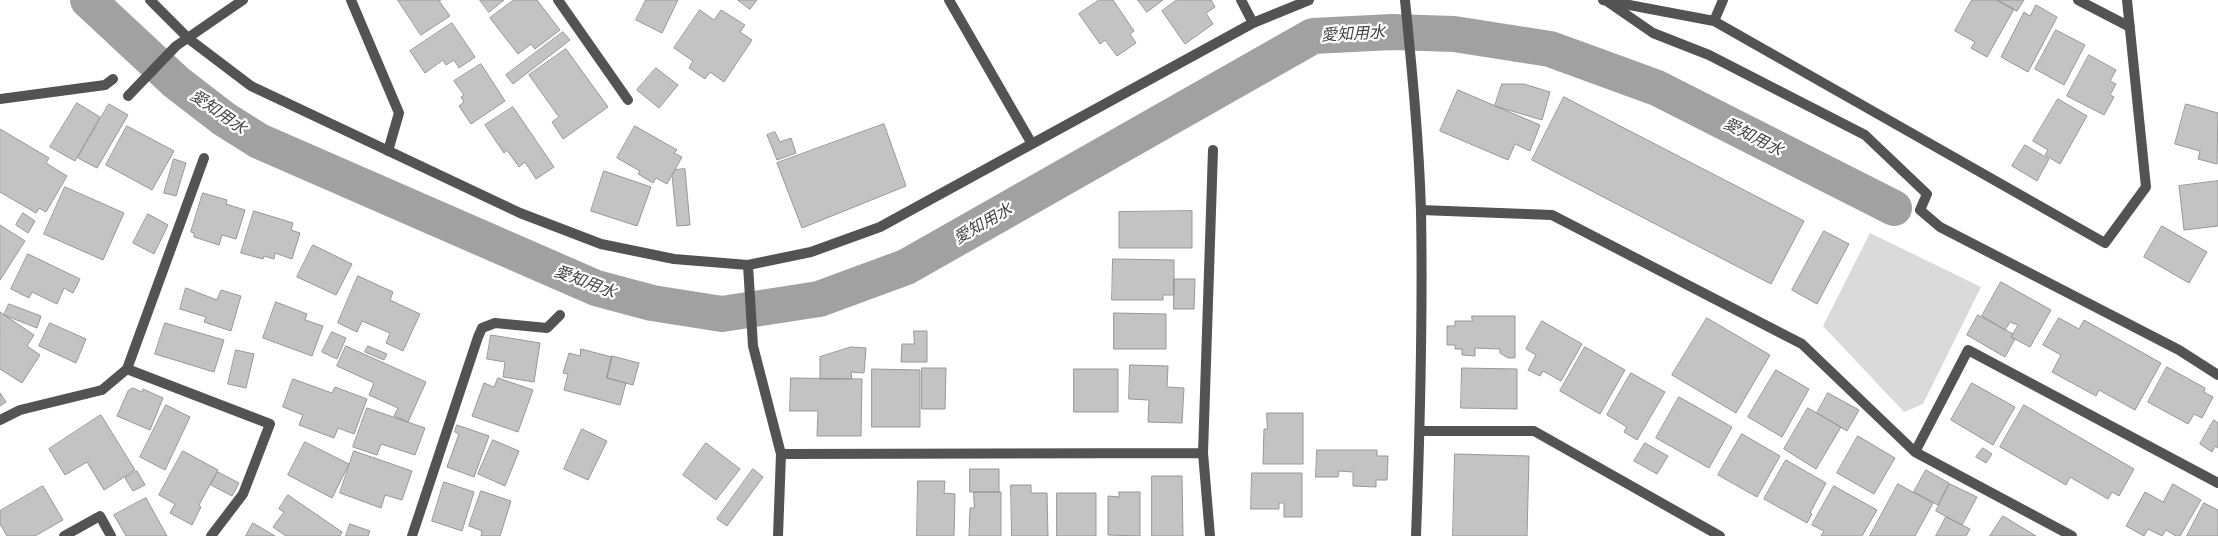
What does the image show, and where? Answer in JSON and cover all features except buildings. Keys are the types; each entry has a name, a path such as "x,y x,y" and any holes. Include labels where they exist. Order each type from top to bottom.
{"street":[{"path":"150,0 189,39 252,86 520,213 601,244 674,259 748,265 811,252 880,227 1253,23 1309,0"},
{"path":"128,96 176,46 189,39 243,0"},
{"path":"351,0 399,113 388,151"},
{"path":"558,0 628,100"},
{"path":"949,0 1032,144"},
{"path":"1241,0 1253,23"},
{"path":"1405,0 1412,70 1421,210 1420,431 1416,536"},
{"path":"1604,0 1714,21 2105,244 2146,188 2127,0"},
{"path":"1604,0 1653,32 1709,56 1865,135 1927,194 1920,210 1940,227 2179,350 2218,375"},
{"path":"1714,21 1723,0"},
{"path":"2078,0 2130,27"},
{"path":"0,99 105,85 113,79"},
{"path":"1210,536 1203,453 1213,150"},
{"path":"0,420 20,410 102,390 127,369 204,158"},
{"path":"1421,210 1552,215 1802,344 1916,452 2072,536"},
{"path":"748,265 753,346 781,454 778,536"},
{"path":"412,536 482,328 495,324 547,328 560,314"},
{"path":"1916,452 1968,350 2218,483"},
{"path":"127,369 270,424 243,494 211,536"},
{"path":"1420,431 1534,431 1720,536"},
{"path":"781,454 1203,453"},
{"path":"64,536 100,516 111,536"}],"shaded area":[{"path":"1870,233 1981,287 1923,404 1904,412 1823,326"}],"waterway":[{"name":"愛知用水","path":"88,0 176,82 224,119 259,141 596,288 652,303 722,314 819,299 906,267 1313,36 1392,32 1454,34 1550,49 1657,88 1894,208"}]}
